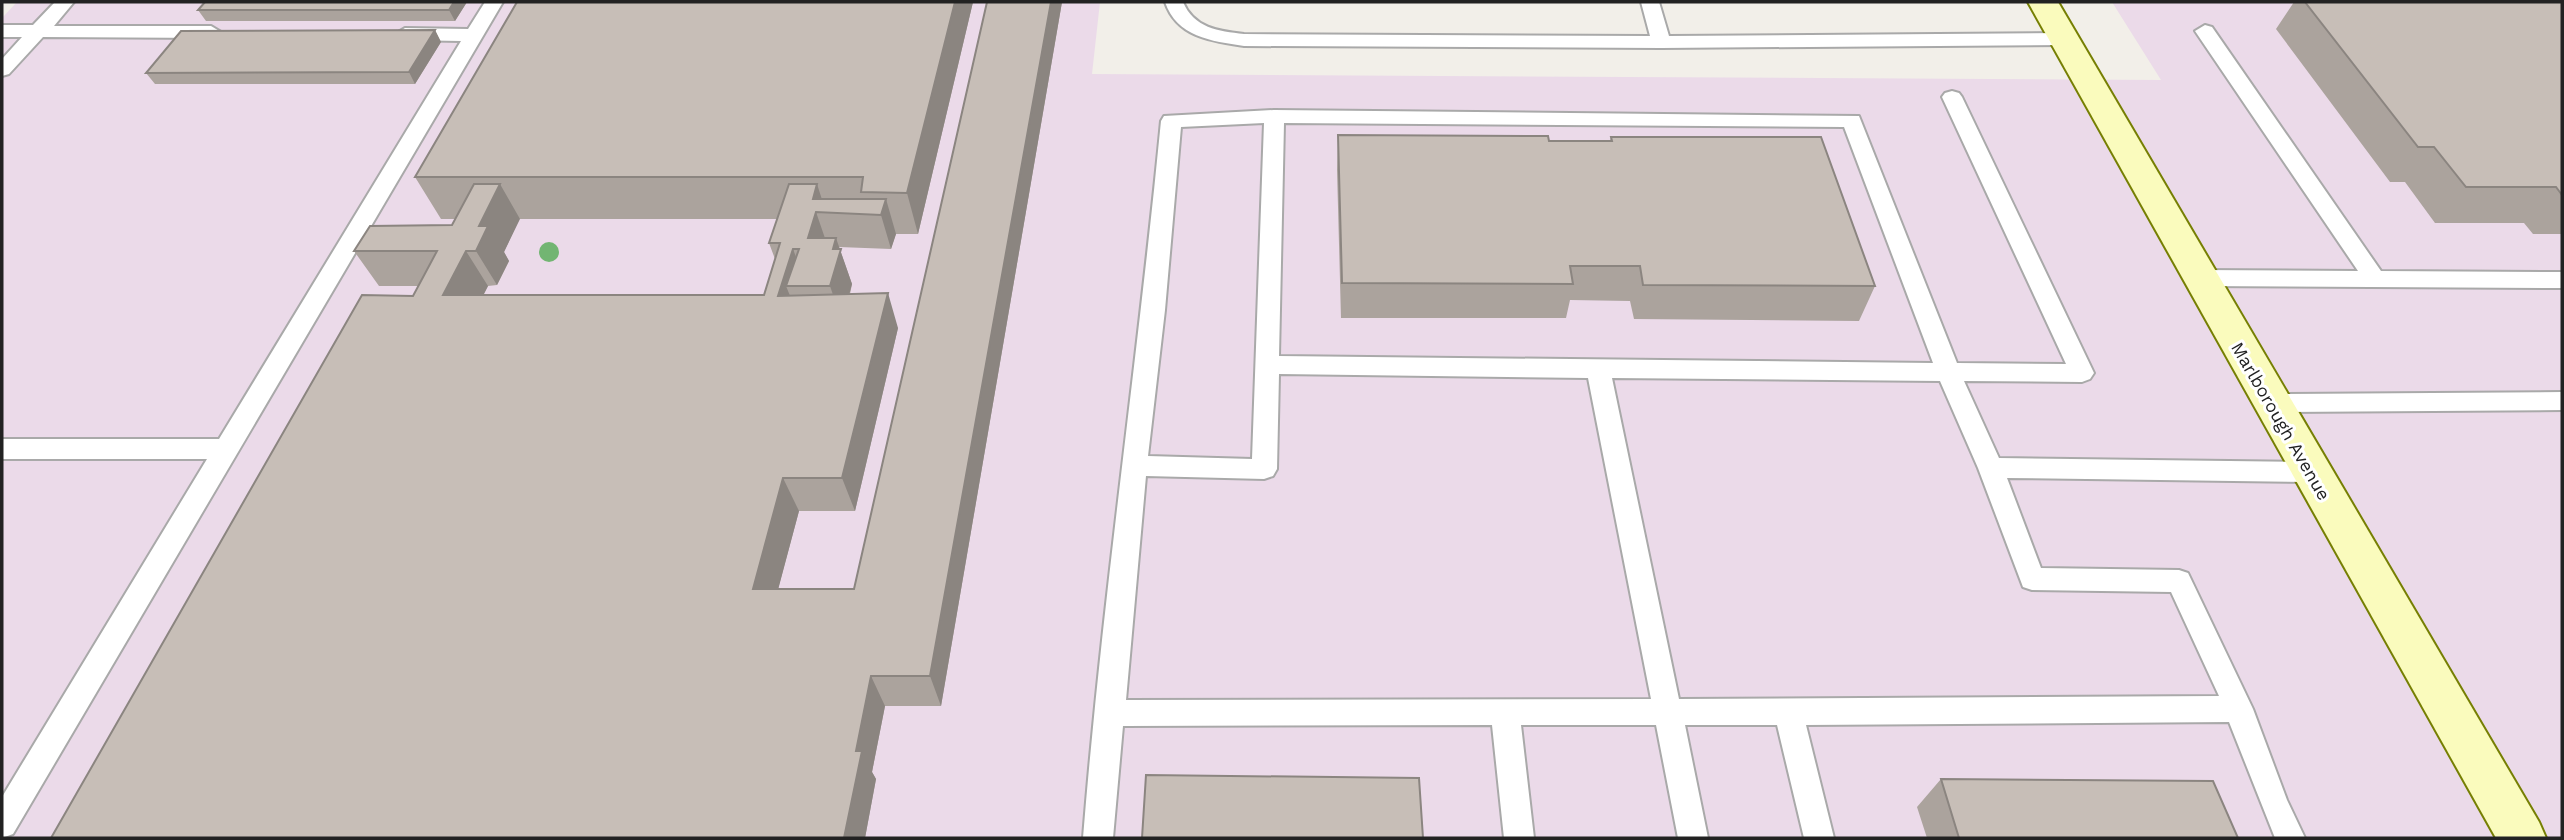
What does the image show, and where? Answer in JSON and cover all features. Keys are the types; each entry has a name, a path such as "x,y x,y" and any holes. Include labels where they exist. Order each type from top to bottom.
{"street":[{"name":"Marlborough Avenue","path":"2043,2 2270,403 2522,838"}],"lane":[{"path":"2,71 65,2"},
{"path":"2,824 494,2"},
{"path":"1174,2 1188,24 1204,33 1244,40 1661,42 2064,39"},
{"path":"1650,2 1661,42"},
{"path":"2,31 229,32"},
{"path":"2205,31 2375,279"},
{"path":"392,34 474,35"},
{"path":"1267,365 1949,374 2082,373 1952,97"},
{"path":"1134,466 1264,469 1274,116"},
{"path":"1098,838 1134,466 1154,310 1171,121 1274,116 1852,121 1949,374 1991,468 2032,579 2179,581 2239,709 2274,804 2290,838"},
{"path":"2199,278 2562,280"},
{"path":"1598,369 1693,838"},
{"path":"2270,403 2562,401"},
{"path":"2,449 226,449"},
{"path":"1991,468 2311,472"},
{"path":"1110,713 1668,714 2239,709"},
{"path":"1788,712 1819,838"},
{"path":"1505,714 1519,838"}],"shaded area":[{"path":"17,2 1100,2 1092,74 2161,80 2112,2 2562,2 2562,838 2,838 2,18"}],"building":[{"path":"205,2 454,2 449,10 198,10"},
{"path":"517,2 955,2 907,193 861,192 863,177 415,177"},
{"path":"987,2 1051,2 930,676 871,676 856,751 862,751 844,838 51,838 362,295 413,296 437,251 354,251 370,226 452,225 474,184 500,184 479,226 488,226 476,251 466,251 443,295 764,295 780,243 769,243 789,184 817,184 813,199 886,199 881,215 816,212 808,238 836,238 833,249 841,249 830,286 786,286 799,249 793,249 778,296 888,293 842,478 783,478 753,589 854,589"},
{"path":"2305,2 2562,2 2562,195 2556,187 2466,187 2434,147 2418,147"},
{"path":"435,30 409,72 146,73 181,31"},
{"path":"1338,135 1548,136 1549,141 1612,141 1611,137 1821,137 1875,286 1643,285 1640,266 1570,266 1573,284 1342,283"},
{"path":"1146,775 1419,778 1423,838 1142,838"},
{"path":"1941,779 2213,781 2238,838 1959,838"}]}
